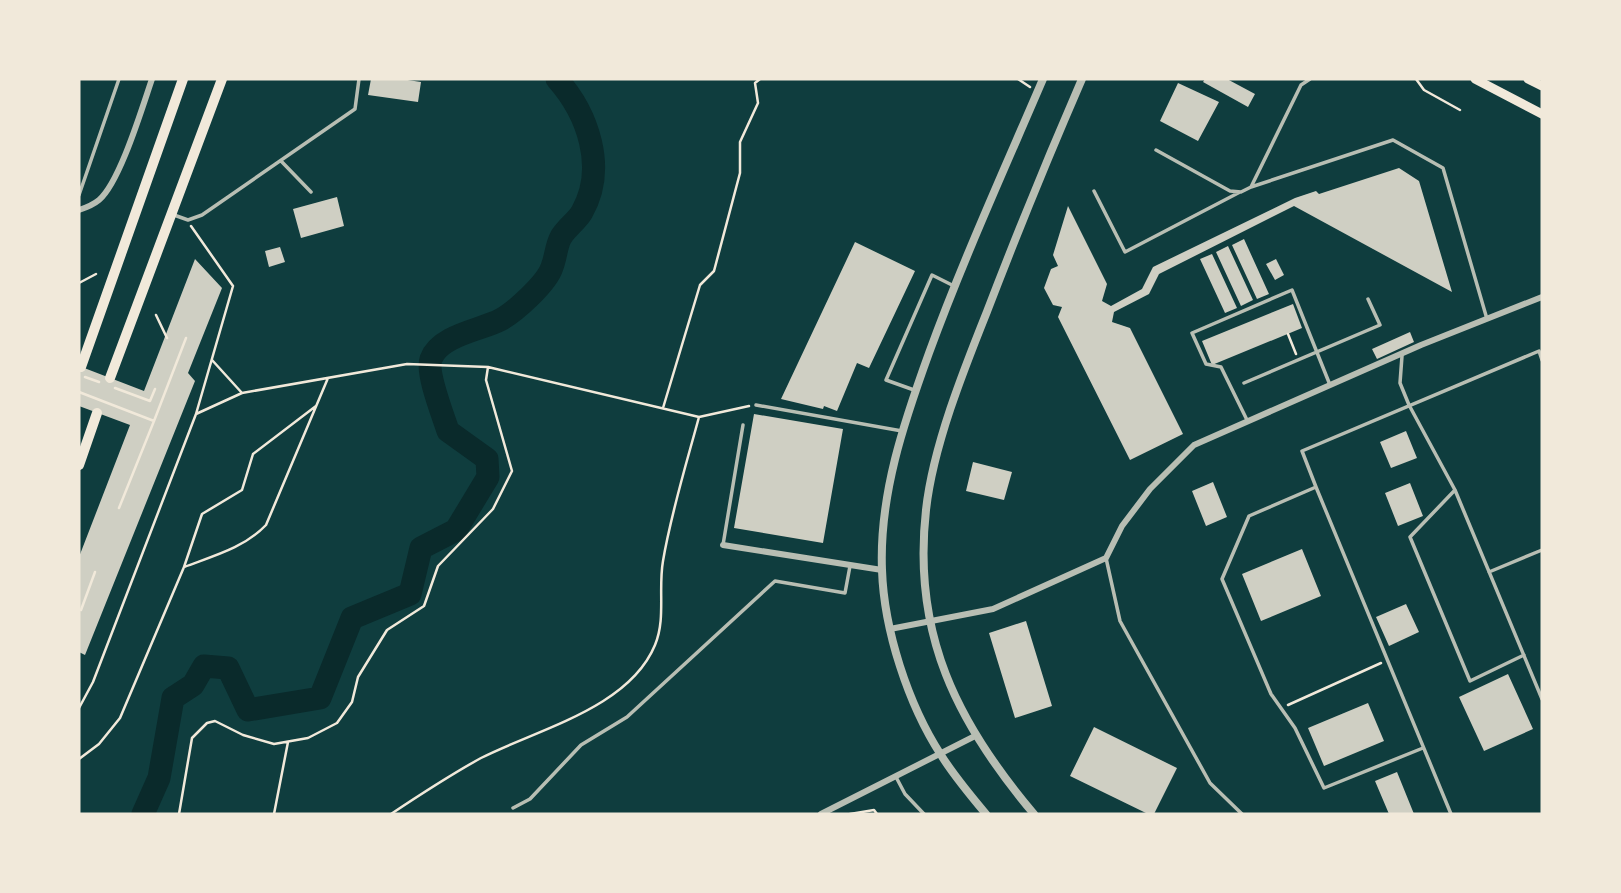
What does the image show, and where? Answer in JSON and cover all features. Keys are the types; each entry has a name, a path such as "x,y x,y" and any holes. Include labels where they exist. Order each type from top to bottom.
{"main road":[{"path":"80,371 183,79"},
{"path":"110,378 224,79"},
{"path":"1475,79 1542,114"},
{"path":"1528,79 1542,86"},
{"path":"79,465 97,413"}],"street":[{"path":"79,210 98,201 110,187 119,170 152,79"},
{"path":"986,814 940,754 922,721 902,668 890,629 882,570 886,503 902,431 915,391 954,286 1043,79"},
{"path":"1034,814 1007,782 975,736 945,673 930,621 923,556 926,509 944,432 980,327 1041,173 1082,79"},
{"path":"890,629 993,609 1106,558 1122,526 1150,489 1173,463 1194,445 1402,356 1421,345 1542,297"},
{"path":"723,545 882,570"},
{"path":"821,814 975,736"}],"lane":[{"path":"79,195 119,79"},
{"path":"172,214 188,220 202,215 282,162 355,109 359,79"},
{"path":"1251,187 1301,85 1310,79"},
{"path":"1094,191 1125,252 1241,191 1394,140 1443,168 1487,319"},
{"path":"1156,150 1230,191 1241,191"},
{"path":"282,162 311,192"},
{"path":"915,391 886,380 932,275 954,286"},
{"path":"1247,422 1221,366 1206,364 1192,333 1292,289 1330,386"},
{"path":"1244,383 1380,325 1368,299"},
{"path":"1451,814 1302,450 1539,351 1542,360"},
{"path":"1402,356 1400,383 1455,490 1542,699"},
{"path":"756,405 902,431"},
{"path":"723,545 743,425"},
{"path":"1315,487 1249,516 1222,579 1271,694 1295,728 1324,788 1423,748"},
{"path":"1455,490 1410,537 1470,681 1524,655"},
{"path":"1489,572 1542,550"},
{"path":"1106,558 1120,621 1210,783 1242,814"},
{"path":"513,808 530,799 581,745 627,717 775,581 845,593 850,566"},
{"path":"896,777 905,794 924,814"}],"path":[{"path":"663,408 700,285 714,271 740,173 740,142 758,103 755,83 760,79"},
{"path":"1416,79 1424,90 1460,110"},
{"path":"79,708 93,682 196,414 233,286 188,220"},
{"path":"79,283 96,274"},
{"path":"156,314 167,338"},
{"path":"1288,334 1298,361"},
{"path":"120,508 186,338"},
{"path":"212,360 242,393"},
{"path":"196,414 242,393 407,364 488,367 699,417 756,405"},
{"path":"178,814 192,738 206,723 215,721 243,735 274,744 308,738 337,723 352,702 358,677 387,630 424,606 438,566 494,509 512,471 486,380 488,367"},
{"path":"80,371 150,401 155,389"},
{"path":"184,566 234,548 266,525 328,378"},
{"path":"79,392 153,421"},
{"path":"79,759 99,744 120,718 184,566 202,514 242,490 253,454 316,406"},
{"path":"391,814 448,776 615,695 644,667 656,643 662,612 662,563 699,417"},
{"path":"80,610 95,572"},
{"path":"1281,708 1387,660"},
{"path":"274,814 288,741"},
{"path":"850,814 874,810 877,814"}],"building":[{"path":"371,79 421,82 418,102 368,95"},
{"path":"1205,79 1227,79 1255,94 1248,107 1203,82"},
{"path":"1178,83 1219,102 1198,141 1160,121"},
{"path":"1399,168 1419,181 1452,292 1294,206 1159,274 1149,294 1114,312 1112,322 1130,328 1183,434 1130,460 1058,317 1062,307 1053,305 1044,288 1051,269 1058,266 1053,255 1068,206 1107,284 1102,301 1111,306 1142,289 1153,267 1295,198 1316,191 1319,194"},
{"path":"337,197 344,226 301,238 293,209"},
{"path":"1244,239 1269,294 1257,299 1232,245"},
{"path":"855,242 915,271 869,368 857,363 837,411 824,406 823,409 781,399"},
{"path":"1228,246 1253,300 1241,306 1216,252"},
{"path":"280,247 285,262 269,267 265,251"},
{"path":"1212,254 1237,308 1225,313 1200,259"},
{"path":"195,259 222,288 188,373 195,381 85,655 79,652 79,557 130,425 79,406 79,366 144,391"},
{"path":"1276,259 1284,275 1275,280 1266,264"},
{"path":"1293,304 1302,328 1212,365 1202,341"},
{"path":"1410,332 1414,342 1377,359 1372,349"},
{"path":"754,414 843,429 823,543 734,528"},
{"path":"1406,431 1417,458 1391,468 1380,442"},
{"path":"973,462 1012,472 1004,500 966,491"},
{"path":"1213,482 1227,517 1206,526 1192,491"},
{"path":"1410,483 1423,516 1398,526 1385,493"},
{"path":"1302,549 1321,596 1261,621 1242,574"},
{"path":"1406,604 1419,632 1389,646 1376,617"},
{"path":"1026,621 1052,706 1015,718 989,633"},
{"path":"1508,674 1533,729 1484,751 1459,697"},
{"path":"1368,703 1384,741 1324,766 1308,728"},
{"path":"1094,727 1177,768 1154,814 1148,814 1070,776"},
{"path":"1397,772 1414,814 1389,814 1375,781"}],"waterway":[{"path":"143,814 159,778 173,698 193,685 204,666 228,668 248,710 320,698 352,618 410,594 421,548 456,530 488,477 487,459 448,431 433,384 431,359 443,344 500,320 530,296 549,274 561,237 582,212 593,178 590,142 578,108 557,79"}]}
